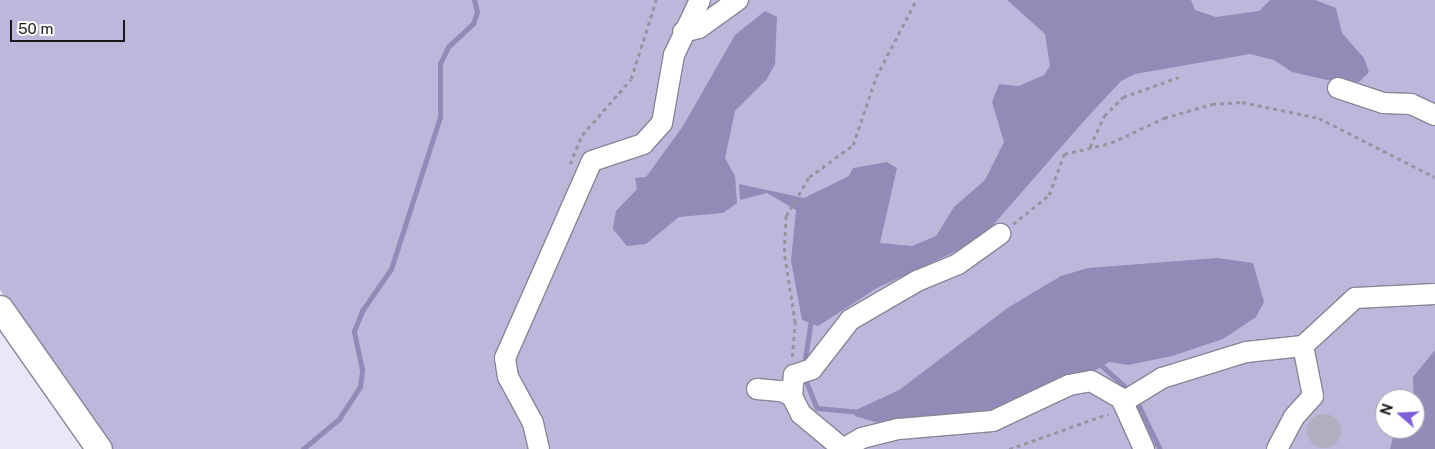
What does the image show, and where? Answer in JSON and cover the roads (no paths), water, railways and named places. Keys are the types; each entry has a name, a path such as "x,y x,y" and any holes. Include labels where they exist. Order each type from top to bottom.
{"main road":[{"path":"0,308 99,449"}],"lane":[{"path":"539,449 533,423 508,377 505,358 573,200 592,161 643,144 655,134 666,110 674,55 683,32 700,0"},
{"path":"683,32 699,28 738,0"},
{"path":"1338,88 1383,103 1411,104 1435,115"},
{"path":"792,396 801,372 850,320 917,281 958,264 1000,234"},
{"path":"757,389 782,390 792,396 802,414 843,449 862,438 899,430 993,421 1080,381 1101,383 1131,396 1246,352 1303,346 1354,298 1435,294"},
{"path":"1277,449 1294,417 1313,396 1303,346"},
{"path":"1131,396 1144,449"}],"waterway":[{"path":"303,449 339,419 360,387 362,370 354,331 362,311 391,269 440,117 440,64 448,47 473,24 477,12 474,0"},
{"path":"804,366 811,319"},
{"path":"1099,363 1130,391"},
{"path":"805,378 817,408 860,412"},
{"path":"1136,399 1160,449"}]}
